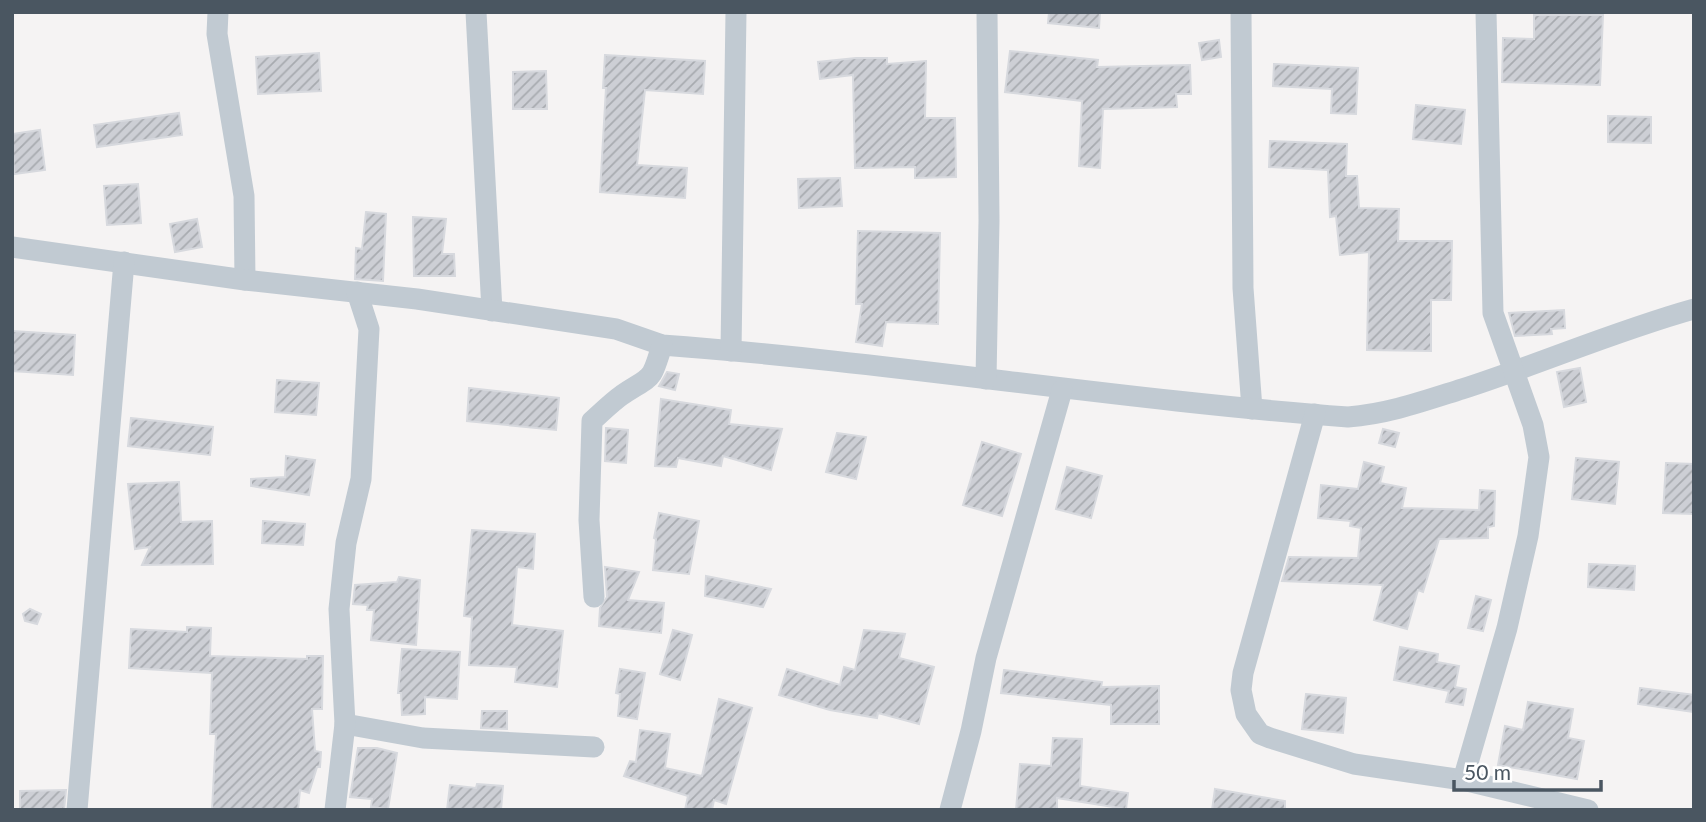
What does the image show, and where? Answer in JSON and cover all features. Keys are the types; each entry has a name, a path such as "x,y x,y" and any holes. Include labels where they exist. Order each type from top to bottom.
{"street":[{"path":"218,12 217,34 244,196 245,280"},
{"path":"476,12 492,311"},
{"path":"731,351 736,12"},
{"path":"986,12 989,221 986,379"},
{"path":"1241,12 1243,288 1252,409"},
{"path":"1463,780 1507,628 1528,536 1539,457 1533,425 1512,373 1493,313 1486,12"},
{"path":"12,247 616,329 663,345 986,379 1062,390 1348,417 1389,412 1512,373 1637,325 1694,309"},
{"path":"77,810 124,262"},
{"path":"335,810 345,724 339,609 346,543 361,480 369,329 357,292"},
{"path":"594,597 589,520 592,421 624,394 648,381 663,345"},
{"path":"950,810 971,731 986,658 1062,390"},
{"path":"1315,414 1243,673 1241,690 1246,714 1260,734 1340,761 1463,780 1588,810"},
{"path":"345,724 423,738 594,747"}],"building":[{"path":"1049,12 1100,12 1099,28 1048,23"},
{"path":"1534,15 1603,15 1600,85 1502,82 1503,38 1534,39"},
{"path":"1219,40 1221,57 1202,60 1199,43"},
{"path":"1010,51 1098,60 1097,67 1190,65 1191,94 1176,94 1177,107 1103,109 1100,168 1079,166 1082,101 1005,92"},
{"path":"319,53 321,91 258,94 256,57"},
{"path":"605,55 705,61 703,94 645,90 637,165 687,168 685,198 600,192 606,88 603,88"},
{"path":"887,58 887,64 926,61 925,118 955,118 956,177 915,178 915,167 855,168 853,75 820,79 818,62"},
{"path":"1274,64 1358,68 1356,114 1331,113 1332,89 1273,86"},
{"path":"546,71 547,109 513,109 513,72"},
{"path":"1416,105 1465,110 1461,144 1413,139"},
{"path":"179,113 182,135 97,147 94,125"},
{"path":"1608,116 1651,117 1651,143 1608,142"},
{"path":"40,130 45,170 14,174 12,134"},
{"path":"1270,141 1347,144 1346,176 1357,176 1359,208 1399,209 1398,241 1452,241 1451,300 1431,300 1431,351 1367,350 1369,252 1340,255 1336,216 1330,217 1328,170 1269,167"},
{"path":"840,178 842,206 799,208 798,179"},
{"path":"138,184 141,223 107,225 104,186"},
{"path":"366,212 386,214 383,281 355,279 356,248 362,249"},
{"path":"413,217 446,219 442,254 454,254 455,276 414,276"},
{"path":"197,219 202,247 175,252 170,224"},
{"path":"858,231 940,233 938,324 886,322 882,346 856,342 862,304 856,304"},
{"path":"1564,310 1565,328 1551,329 1552,334 1515,336 1509,313"},
{"path":"12,331 75,335 73,375 12,371"},
{"path":"1580,368 1586,402 1564,407 1557,372"},
{"path":"667,372 679,374 675,390 659,386"},
{"path":"277,380 319,383 316,415 275,412"},
{"path":"469,388 559,398 556,430 467,421"},
{"path":"661,399 731,410 729,424 782,429 771,470 723,456 721,466 678,458 676,467 655,466"},
{"path":"131,418 213,427 210,455 128,446"},
{"path":"606,428 628,430 626,463 605,461"},
{"path":"1383,429 1399,433 1395,447 1379,443"},
{"path":"837,433 866,437 856,479 826,472"},
{"path":"982,442 1021,454 1002,516 963,505"},
{"path":"286,456 315,460 309,495 251,486 251,479 285,477"},
{"path":"1576,458 1619,462 1615,504 1572,499"},
{"path":"1364,462 1384,467 1380,483 1406,488 1402,508 1479,510 1480,490 1495,491 1494,526 1488,527 1488,538 1439,539 1423,592 1418,590 1407,629 1374,620 1383,585 1282,581 1289,557 1358,558 1361,528 1350,526 1351,521 1318,518 1321,485 1358,489"},
{"path":"1666,463 1694,464 1694,514 1663,513"},
{"path":"1067,467 1102,476 1091,518 1056,509"},
{"path":"179,482 181,522 212,521 213,564 142,565 150,547 135,549 128,484"},
{"path":"659,513 699,521 689,574 653,570 654,538"},
{"path":"263,521 305,524 303,545 262,543"},
{"path":"472,530 535,534 533,569 517,567 512,625 563,631 557,687 515,682 517,667 469,665 472,617 464,616"},
{"path":"1589,564 1635,566 1634,590 1588,587"},
{"path":"605,567 639,572 628,600 664,603 661,633 599,626 600,608 607,597"},
{"path":"706,576 771,589 763,607 705,596"},
{"path":"399,577 420,580 416,645 371,640 374,610 367,610 368,605 353,604 355,585 397,582"},
{"path":"1476,596 1491,600 1483,631 1468,628"},
{"path":"30,609 41,614 37,624 25,621 23,614"},
{"path":"187,627 211,628 210,656 307,659 307,656 323,656 322,709 312,709 315,751 321,752 320,767 317,767 309,793 300,790 298,810 212,810 216,734 210,734 212,673 129,668 131,629 187,632"},
{"path":"673,630 692,635 680,680 660,674"},
{"path":"864,630 905,634 899,658 934,667 919,724 878,713 877,718 830,710 779,695 787,669 840,685 844,667 855,670"},
{"path":"1400,647 1438,654 1437,662 1459,666 1455,687 1466,689 1463,705 1446,702 1449,691 1394,680"},
{"path":"402,649 460,652 457,699 425,697 425,714 402,715 401,693 398,693"},
{"path":"620,669 645,673 637,719 618,716 620,694 616,693"},
{"path":"1004,670 1102,682 1101,687 1159,686 1159,724 1111,724 1111,705 1001,693"},
{"path":"1640,688 1694,695 1694,712 1638,704"},
{"path":"1306,694 1346,698 1343,733 1302,729"},
{"path":"719,699 752,708 726,804 714,800 712,810 685,810 688,796 624,776 630,761 636,762 640,730 670,734 665,768 702,776"},
{"path":"1528,702 1573,709 1568,738 1584,741 1577,779 1498,765 1505,726 1523,730"},
{"path":"482,711 507,711 507,729 481,728"},
{"path":"1053,738 1082,739 1080,786 1128,793 1126,809 1057,798 1057,810 1016,810 1020,764 1051,766"},
{"path":"358,748 377,748 397,753 388,809 371,807 372,799 350,797"},
{"path":"477,784 503,786 501,810 447,810 450,785 476,788"},
{"path":"1215,789 1285,801 1285,810 1212,810"},
{"path":"66,790 64,810 20,810 20,791"}]}
